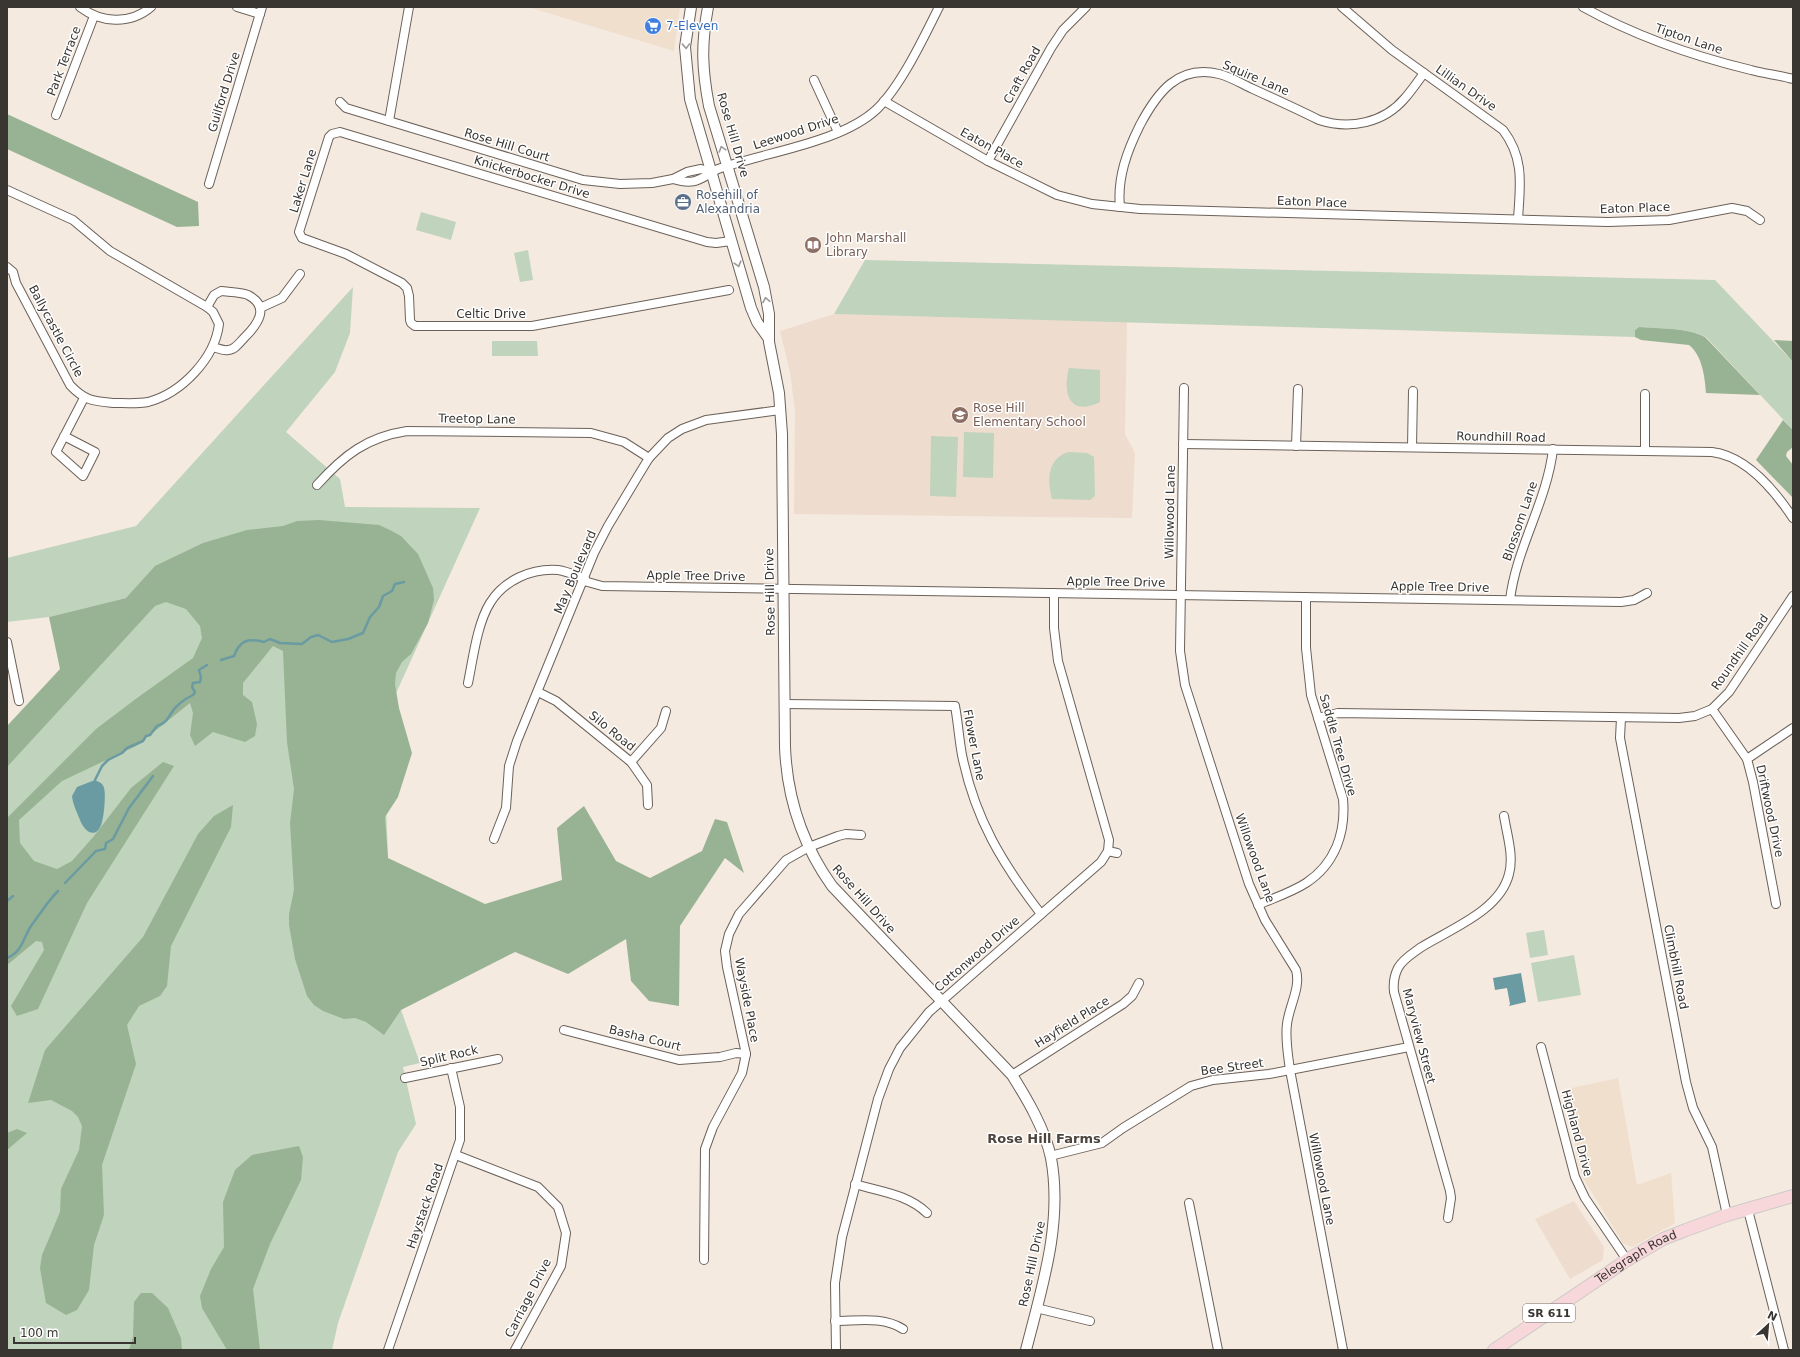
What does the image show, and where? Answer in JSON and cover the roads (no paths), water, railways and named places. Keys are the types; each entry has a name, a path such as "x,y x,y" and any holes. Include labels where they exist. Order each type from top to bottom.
{"main road":[{"name":"Telegraph Road","path":"1494,1350 1627,1260 1674,1234 1793,1196"}],"street":[{"path":"80,7 94,16 103,19 123,20 141,14 151,7"},
{"path":"237,7 261,10"},
{"path":"390,122 409,7"},
{"name":"Rose Hill Drive","path":"691,7 685,47 690,99 715,171 731,241 751,308 757,322 769,339"},
{"name":"Rose Hill Drive","path":"708,7 702,42 703,70 710,106 764,287 769,314 769,339 779,393 785,747 788,781 797,820 822,873 842,898 1012,1075 1032,1110 1050,1156 1054,1187 1054,1222 1050,1252 1026,1350"},
{"name":"Leewood Drive","path":"715,171 838,132 863,120 884,101 900,78 939,7"},
{"name":"Craft Road","path":"988,161 1051,48 1063,30 1086,7"},
{"name":"Lillian Drive","path":"1342,7 1369,32 1497,124 1509,138 1515,149 1519,164 1518,220"},
{"name":"Tipton Lane","path":"1583,7 1620,26 1683,51 1752,71 1793,79"},
{"name":"Guilford Drive","path":"209,184 261,10"},
{"name":"Park Terrace","path":"56,115 94,16"},
{"name":"Squire Lane","path":"1120,207 1119,198 1122,173 1131,143 1157,96 1166,86 1180,78 1199,72 1219,74 1319,120 1334,124 1348,125 1371,121 1390,111 1405,98 1424,73"},
{"path":"814,80 838,132"},
{"name":"Eaton Place","path":"884,101 988,161 1057,195 1092,204 1140,209 1608,222 1646,222 1686,218 1732,208 1747,211 1760,220"},
{"name":"Rose Hill Court","path":"340,102 346,108 584,180 620,184 652,183 673,179 687,172 701,169 715,171"},
{"name":"Knickerbocker Drive","path":"329,137 332,134 340,132 707,242 716,243 731,241"},
{"name":"Laker Lane","path":"299,232 329,137"},
{"path":"7,190 73,220 110,251 207,307 213,312 219,324 213,347 205,360 181,384 167,394 148,402 120,403 94,401 84,398 64,436 56,452 82,476 95,452 64,436"},
{"name":"Celtic Drive","path":"299,232 302,238 346,254 402,283 407,288 410,320 415,326 532,326 729,290"},
{"name":"Ballycastle Circle","path":"7,267 12,272 16,283 70,385 84,398"},
{"path":"260,308 282,298 300,274"},
{"path":"207,307 214,295 221,291 247,295 260,308 261,314 259,321 252,330 233,349 227,350 213,347"},
{"name":"Willowood Lane","path":"1184,388 1180,651 1185,686 1249,884 1265,920 1296,970 1298,976 1297,985 1289,1008 1286,1026 1290,1070 1343,1350"},
{"path":"1296,446 1298,389"},
{"path":"1412,447 1413,391"},
{"path":"1645,394 1645,451"},
{"name":"May Boulevard","path":"494,839 506,808 509,766 512,754 594,554 608,526 649,458 668,438 696,422 718,417 780,410"},
{"name":"Treetop Lane","path":"317,485 336,465 357,448 376,439 407,431 591,433 624,442 649,458"},
{"name":"Roundhill Road","path":"1183,444 1712,452 1730,456 1748,468 1778,498 1793,518"},
{"name":"Blossom Lane","path":"1510,600 1513,579 1550,472 1553,449"},
{"name":"Apple Tree Drive","path":"468,683 481,623 490,603 503,587 517,578 536,572 559,570 602,586 1621,602 1634,600 1647,593"},
{"name":"Cottonwood Drive","path":"836,1350 835,1283 837,1264 878,1099 889,1069 900,1048 912,1031 929,1012 1113,852 1058,661 1054,628 1054,593"},
{"name":"Roundhill Road","path":"1318,718 1338,713 1687,718 1712,709 1729,692 1793,596"},
{"name":"Saddle Tree Drive","path":"1258,905 1299,887 1313,878 1328,862 1339,840 1343,821 1343,799 1311,695 1307,669 1306,597"},
{"path":"7,642 10,673 19,701"},
{"name":"Silo Road","path":"538,692 556,701 631,762 647,785 648,805"},
{"name":"Flower Lane","path":"785,704 956,706 962,754 968,779 980,816 1004,863 1041,914"},
{"name":"Driftwood Drive","path":"1712,709 1746,759 1753,782 1776,904"},
{"path":"631,762 661,728 666,711"},
{"name":"Climbhill Road","path":"1621,718 1620,738 1686,1082 1693,1108 1712,1147 1727,1216"},
{"path":"1746,759 1793,728"},
{"name":"Maryview Street","path":"1448,1218 1451,1198 1450,1191 1394,992 1395,975 1402,962 1408,956 1486,909 1500,896 1506,886 1510,866 1510,852 1504,816"},
{"name":"Wayside Place","path":"704,1260 705,1149 713,1126 742,1073 746,1054 727,967 725,951 728,934 739,914 786,860 809,847 838,836 846,834 861,835"},
{"name":"Hayfield Place","path":"1012,1075 1123,1004 1132,996 1139,983"},
{"name":"Basha Court","path":"564,1030 679,1060 720,1057 736,1053 746,1054"},
{"name":"Bee Street","path":"1050,1156 1102,1143 1123,1128 1191,1086 1202,1082 1290,1070 1409,1047"},
{"name":"Highland Drive","path":"1541,1047 1575,1177 1585,1198 1627,1260"},
{"name":"Split Rock","path":"406,1078 498,1059"},
{"name":"Haystack Road","path":"388,1350 460,1140 462,1120 451,1068"},
{"name":"Carriage Drive","path":"456,1155 538,1187 558,1207 566,1233 561,1266 515,1350"},
{"path":"856,1184 906,1198 918,1204 927,1213"},
{"path":"1189,1203 1218,1350"},
{"path":"1748,1210 1784,1350"},
{"path":"1036,1308 1090,1321"},
{"path":"835,1322 885,1321 894,1323 902,1328"}],"water":[{"path":"95,780 103,785 105,795 103,819 100,828 94,833 91,833 82,825 72,796 77,787"},
{"path":"1521,973 1526,1002 1509,1006 1510,1004 1507,988 1495,990 1493,978"}],"waterway":[{"path":"221,660 234,656 239,646 249,640 264,642 270,639 280,643 302,644 311,637 318,635 332,642 348,639 363,633 370,617 379,607 383,596 392,591 395,584 404,582"},
{"path":"95,780 102,766 108,760 122,753 127,748 143,741 146,736 150,735 157,726 164,723 179,704 193,695 195,692 192,687 193,683 200,682 201,677 199,670 207,665"},
{"path":"65,883 96,851 105,849 106,843 113,839 129,808 153,776"},
{"path":"7,958 20,948 31,926 47,903 58,891"},
{"path":"7,901 13,896"}],"place":[{"name":"7-Eleven","path":"653,26"},
{"name":"Rosehill of Alexandria","path":"683,202"},
{"name":"John Marshall Library","path":"813,245"},
{"name":"Rose Hill Elementary School","path":"960,415"}],"district":[{"name":"Rose Hill Farms","path":"1044,1138"}]}
